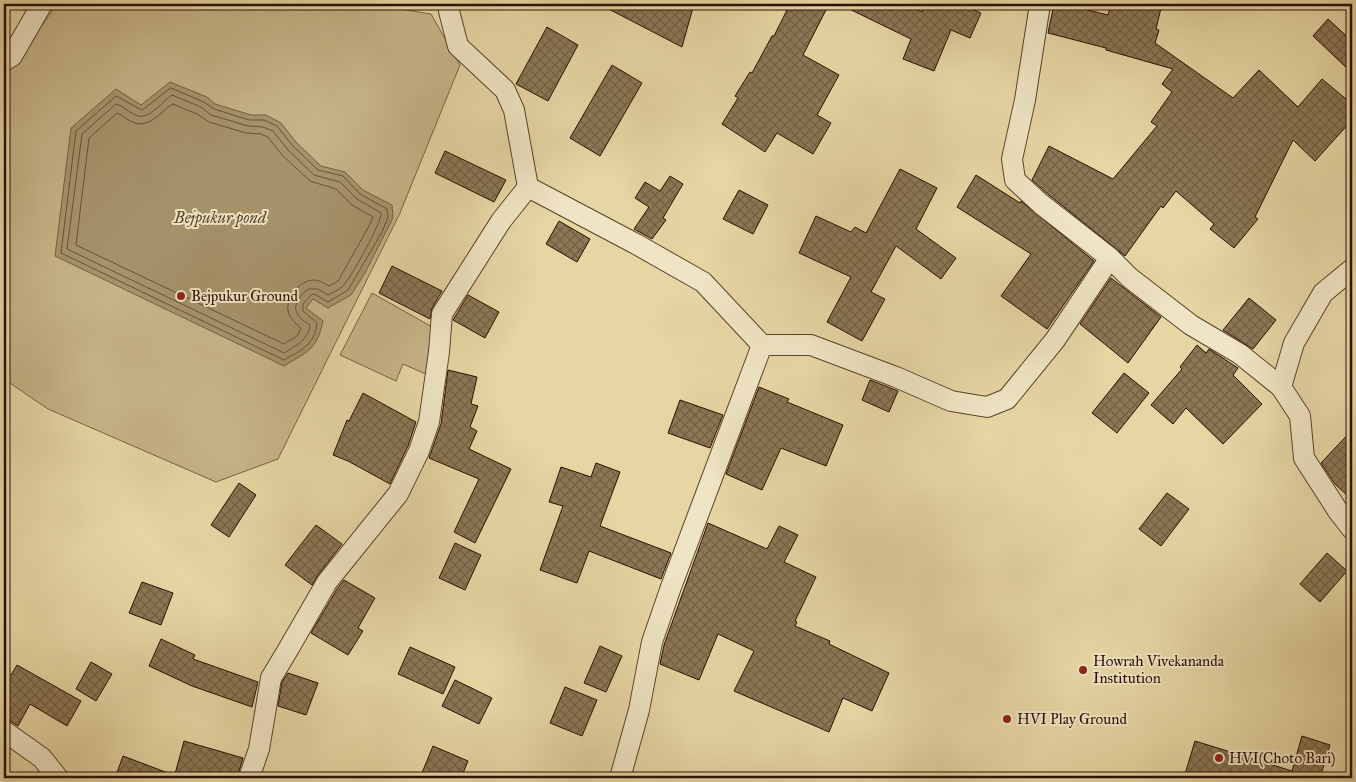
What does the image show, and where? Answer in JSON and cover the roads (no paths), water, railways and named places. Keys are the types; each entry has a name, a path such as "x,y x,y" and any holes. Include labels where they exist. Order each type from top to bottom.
{"street":[{"path":"4,61 12,56 42,4"},
{"path":"250,778 259,749 270,678 290,648 327,582 398,494 419,451 429,422 439,352 442,314 501,221 528,187 514,110 504,90 458,46 449,12 451,4"},
{"path":"1040,4 1012,159 1015,180 1041,204 1110,258 1130,278 1191,326 1240,354 1281,387 1300,416 1304,458 1352,529"},
{"path":"528,187 703,282 762,345 811,345 896,377 952,401 987,407 1007,399 1054,340 1110,258"},
{"path":"1281,387 1294,343 1323,293 1352,269"},
{"path":"620,778 639,710 656,633 671,587 762,345"},
{"path":"4,731 42,758 58,778"}],"water":[{"name":"Bejpukur pond","path":"170,82 207,97 215,104 251,115 266,115 281,123 296,142 321,166 345,172 363,190 392,205 393,218 365,273 351,295 328,308 313,299 306,308 323,321 318,338 310,349 284,366 55,256 71,128 116,89 141,105"}],"place":[{"name":"Bejpukur Ground","path":"181,296"},
{"name":"Howrah Vivekananda Institution","path":"1083,670"},
{"name":"HVI Play Ground","path":"1007,719"},
{"name":"HVI(Choto Bari)","path":"1219,758"}]}
